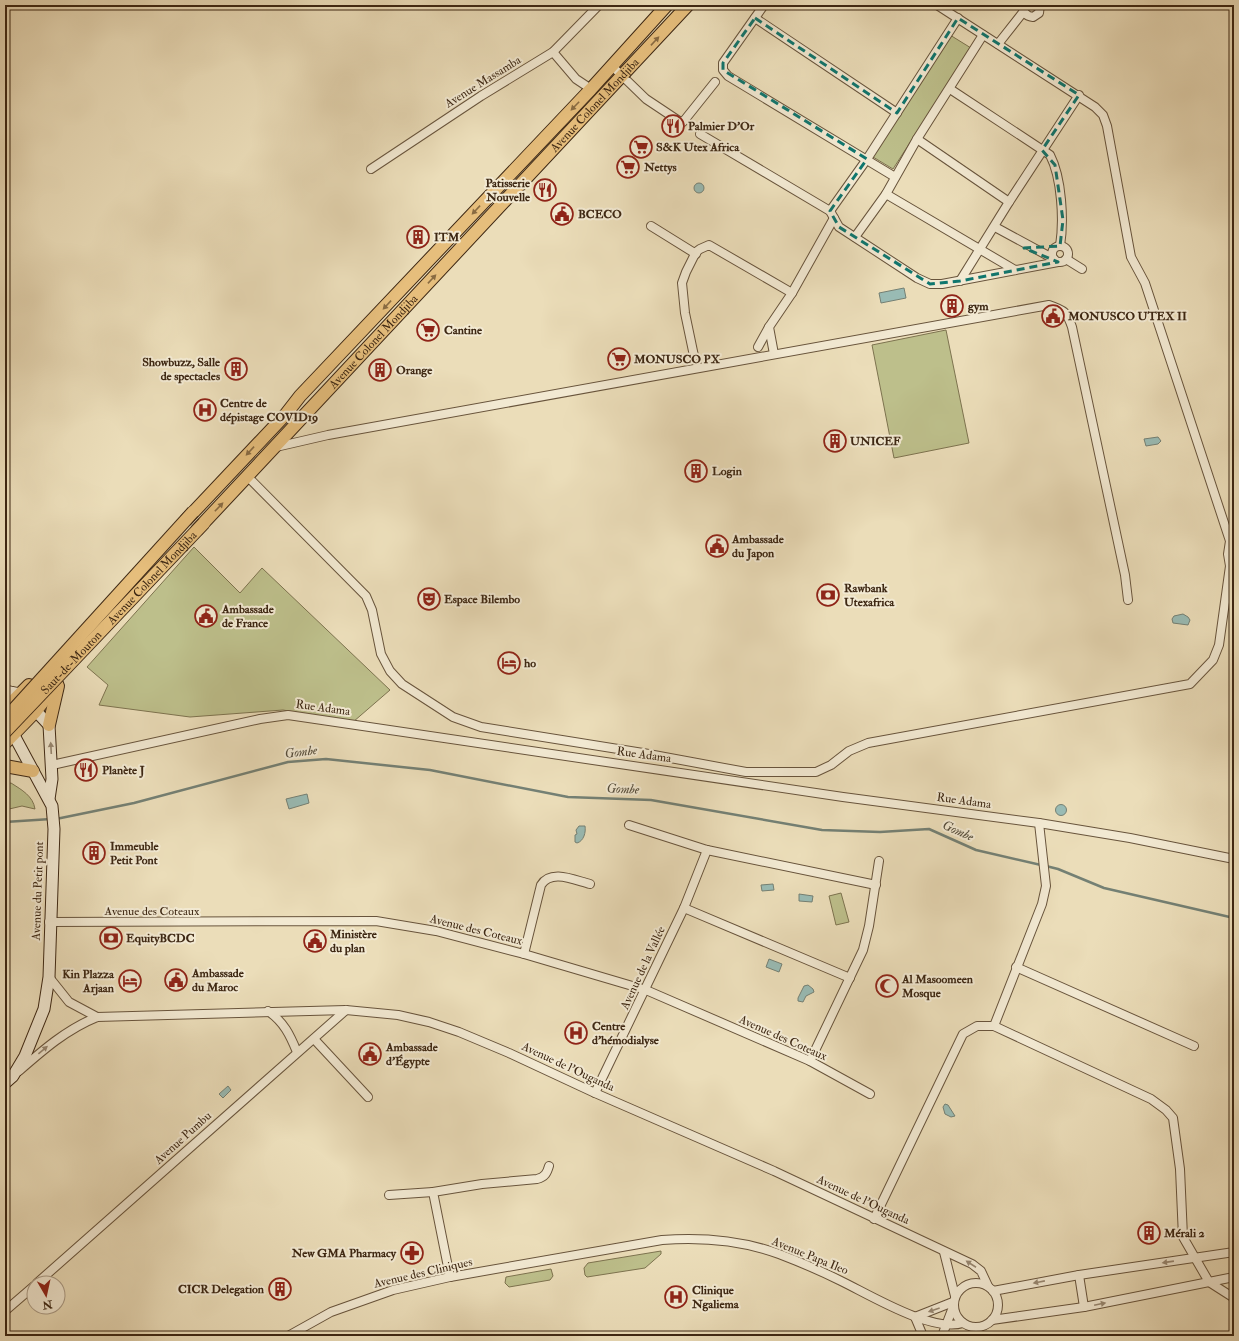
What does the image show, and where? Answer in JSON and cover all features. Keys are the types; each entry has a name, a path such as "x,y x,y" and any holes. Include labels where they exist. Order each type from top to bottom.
{"main road":[{"name":"Avenue Colonel Mondjiba","path":"5,709 63,651 265,436 300,396 591,89 668,5"},
{"name":"Avenue Colonel Mondjiba","path":"10,733 35,712 60,680 204,523 688,5"},
{"path":"526,157 537,167"},
{"path":"265,436 276,447"},
{"name":"Saut-de-Mouton","path":"5,720 193,512"},
{"name":"Saut-de-Mouton","path":"10,733 204,523"},
{"path":"35,679 50,692"},
{"path":"51,803 52,765 49,725 60,680"},
{"path":"5,691 20,694 35,712 49,725"},
{"path":"5,720 10,733 51,803"},
{"path":"5,743 10,733"},
{"path":"5,766 33,771"},
{"name":"Avenue du Petit pont","path":"13,1076 40,1022 49,978 49,922 54,829 51,803"},
{"path":"5,1083 13,1076"}],"street":[{"name":"Avenue Massamba","path":"371,169 481,96 553,52 599,5"},
{"path":"764,5 723,63 723,70 728,76 895,177"},
{"path":"248,477 366,596 372,610 381,654 390,671 402,684 453,718 481,727 746,772 803,773 816,772 830,765 849,752 868,743 1190,684 1213,660 1219,645 1230,566 1228,554 1230,541 1145,283 1131,257 1107,126 1103,115 1079,96 937,5"},
{"path":"998,44 1024,8 1029,16 1037,15 1040,5"},
{"path":"755,18 897,113"},
{"path":"758,346 792,293 832,215 958,18"},
{"path":"855,237 886,194 917,139 983,35"},
{"path":"553,52 576,79 591,89"},
{"path":"612,66 646,99 679,121 683,122 715,82"},
{"path":"950,89 1050,155 1055,165 1063,220 1060,246"},
{"path":"960,282 1042,150 1079,96"},
{"path":"700,134 832,215 839,227 917,278 930,284 960,282 1059,260 1067,250 1060,246 1055,247 1052,252 1059,260"},
{"path":"917,139 1009,202"},
{"path":"886,194 1014,270"},
{"path":"651,226 696,254"},
{"path":"995,227 1059,260 1082,269"},
{"path":"694,356 682,291 683,278 700,249 709,245 792,293"},
{"path":"276,447 328,435 1049,304 1062,309 1068,317 1072,327 1125,575 1128,600"},
{"path":"769,327 774,354"},
{"name":"Rue Adama","path":"52,765 260,719 288,716 835,796 1039,824 1130,838 1234,859"},
{"path":"994,1026 1042,904 1046,886 1039,824"},
{"path":"629,825 707,850 876,885"},
{"name":"Avenue de la Vallée","path":"595,1093 646,990 684,908 707,850"},
{"path":"810,1061 863,950 869,926 879,861"},
{"path":"524,954 541,886 545,879 552,876 590,884"},
{"path":"684,908 850,978"},
{"name":"Avenue des Coteaux","path":"49,922 376,921 436,931 524,954 646,990 810,1061 870,1094"},
{"path":"1016,967 1194,1046"},
{"name":"Avenue de l’Ouganda","path":"49,978 69,1002 97,1016"},
{"name":"Avenue de l’Ouganda","path":"13,1076 53,1042 83,1022 97,1016 346,1010 398,1015 459,1032 774,1171 972,1264 981,1271 991,1288"},
{"name":"Avenue Pumbu","path":"46,1275 346,1010"},
{"path":"268,1011 279,1019 286,1027 298,1052"},
{"path":"874,1219 963,1034 977,1026 994,1026 1151,1099 1166,1110 1173,1118 1180,1169 1183,1237 1209,1282 1234,1298"},
{"path":"314,1039 368,1097"},
{"path":"389,1195 433,1192 482,1184 537,1179 542,1178 547,1174 549,1166"},
{"path":"433,1192 450,1277"},
{"name":"Avenue Papa Ileo","path":"571,1256 662,1240 691,1238 733,1241 778,1254 839,1280 915,1317 946,1325 963,1323"},
{"path":"944,1252 956,1316 963,1323 976,1327 982,1326 992,1320 1084,1307 1234,1277"},
{"path":"942,1336 958,1290 969,1283 982,1283 991,1288 1196,1259 1234,1252"},
{"name":"Avenue des Cliniques","path":"288,1336 331,1312 393,1290 450,1277 571,1256"},
{"path":"1079,1275 1084,1307"},
{"path":"991,1288 998,1306 992,1320"},
{"path":"5,1312 26,1293"},
{"path":"923,1336 915,1317 954,1302"},
{"path":"972,1336 976,1327"}],"highlighted area":[{"path":"755,18 897,113 958,18 1079,95 1042,150 1055,165 1063,220 1060,246 1024,248 1058,262 960,281 930,284 839,227 830,211 867,159 723,70 723,63"}],"green space":[{"path":"950,35 971,48 893,169 873,157"},
{"path":"946,330 969,443 894,458 872,345"},
{"path":"194,547 240,593 262,568 390,690 353,722 283,710 190,717 99,705 108,685 87,667"},
{"path":"11,783 23,791 32,800 35,809 22,806 5,810 5,784"},
{"path":"841,893 849,922 836,925 829,896"},
{"path":"661,1251 661,1254 645,1268 587,1277 585,1275 584,1268 588,1263"},
{"path":"551,1269 553,1276 550,1280 509,1287 505,1283 506,1277"}],"water":[{"path":"699,183 704,188 699,193 694,188"},
{"path":"904,288 906,298 881,303 879,293"},
{"path":"1158,437 1161,441 1158,444 1146,446 1144,439"},
{"path":"1183,614 1190,620 1188,625 1173,623 1172,619 1174,616"},
{"path":"307,794 309,803 289,809 286,799"},
{"path":"1059,805 1063,805 1065,806 1065,814 1059,815 1056,812 1056,808"},
{"path":"579,826 585,826 585,831 583,838 577,843 575,842 575,835 577,834 576,830"},
{"path":"773,884 774,890 762,891 761,885"},
{"path":"799,894 813,896 812,902 799,901"},
{"path":"769,959 782,964 779,972 766,967"},
{"path":"808,985 814,992 806,996 803,1002 798,1001 804,986"},
{"path":"228,1086 231,1090 223,1098 219,1094"},
{"path":"945,1104 948,1105 955,1116 951,1117 945,1114 943,1107"}],"waterway":[{"name":"Gombe","path":"56,819 134,803 288,762 326,759 430,770 568,797 651,800 822,830 880,832 929,829 976,850 1041,865"},
{"name":"Gombe","path":"5,822 51,819"},
{"name":"Gombe","path":"1046,866 1058,869 1104,888 1234,918"}],"place":[{"name":"Palmier D'Or","path":"673,126"},
{"name":"S&K Utex Africa","path":"641,147"},
{"name":"Nettys","path":"628,167"},
{"name":"Patisserie Nouvelle","path":"545,190"},
{"name":"BCECO","path":"562,214"},
{"name":"ITM","path":"418,237"},
{"name":"gym","path":"952,306"},
{"name":"MONUSCO UTEX II","path":"1053,316"},
{"name":"Cantine","path":"428,330"},
{"name":"MONUSCO PX","path":"619,359"},
{"name":"Showbuzz, Salle de spectacles","path":"236,369"},
{"name":"Orange","path":"380,370"},
{"name":"Centre de dépistage COVID19","path":"205,410"},
{"name":"UNICEF","path":"835,441"},
{"name":"Login","path":"696,471"},
{"name":"Ambassade du Japon","path":"717,546"},
{"name":"Rawbank Utexafrica","path":"828,595"},
{"name":"Espace Bilembo","path":"429,599"},
{"name":"Ambassade de France","path":"206,616"},
{"name":"ho","path":"509,663"},
{"name":"Planète J","path":"86,770"},
{"name":"Immeuble Petit Pont","path":"94,853"},
{"name":"EquityBCDC","path":"111,938"},
{"name":"Ministère du plan","path":"315,941"},
{"name":"Ambassade du Maroc","path":"176,980"},
{"name":"Kin Plazza Arjaan","path":"130,981"},
{"name":"Al Masoomeen Mosque","path":"887,986"},
{"name":"Centre d'hémodialyse","path":"576,1033"},
{"name":"Ambassade d'Égypte","path":"370,1054"},
{"name":"Mérali 2","path":"1149,1233"},
{"name":"New GMA Pharmacy","path":"412,1253"},
{"name":"CICR Delegation","path":"280,1289"},
{"name":"Clinique Ngaliema","path":"676,1297"}]}
